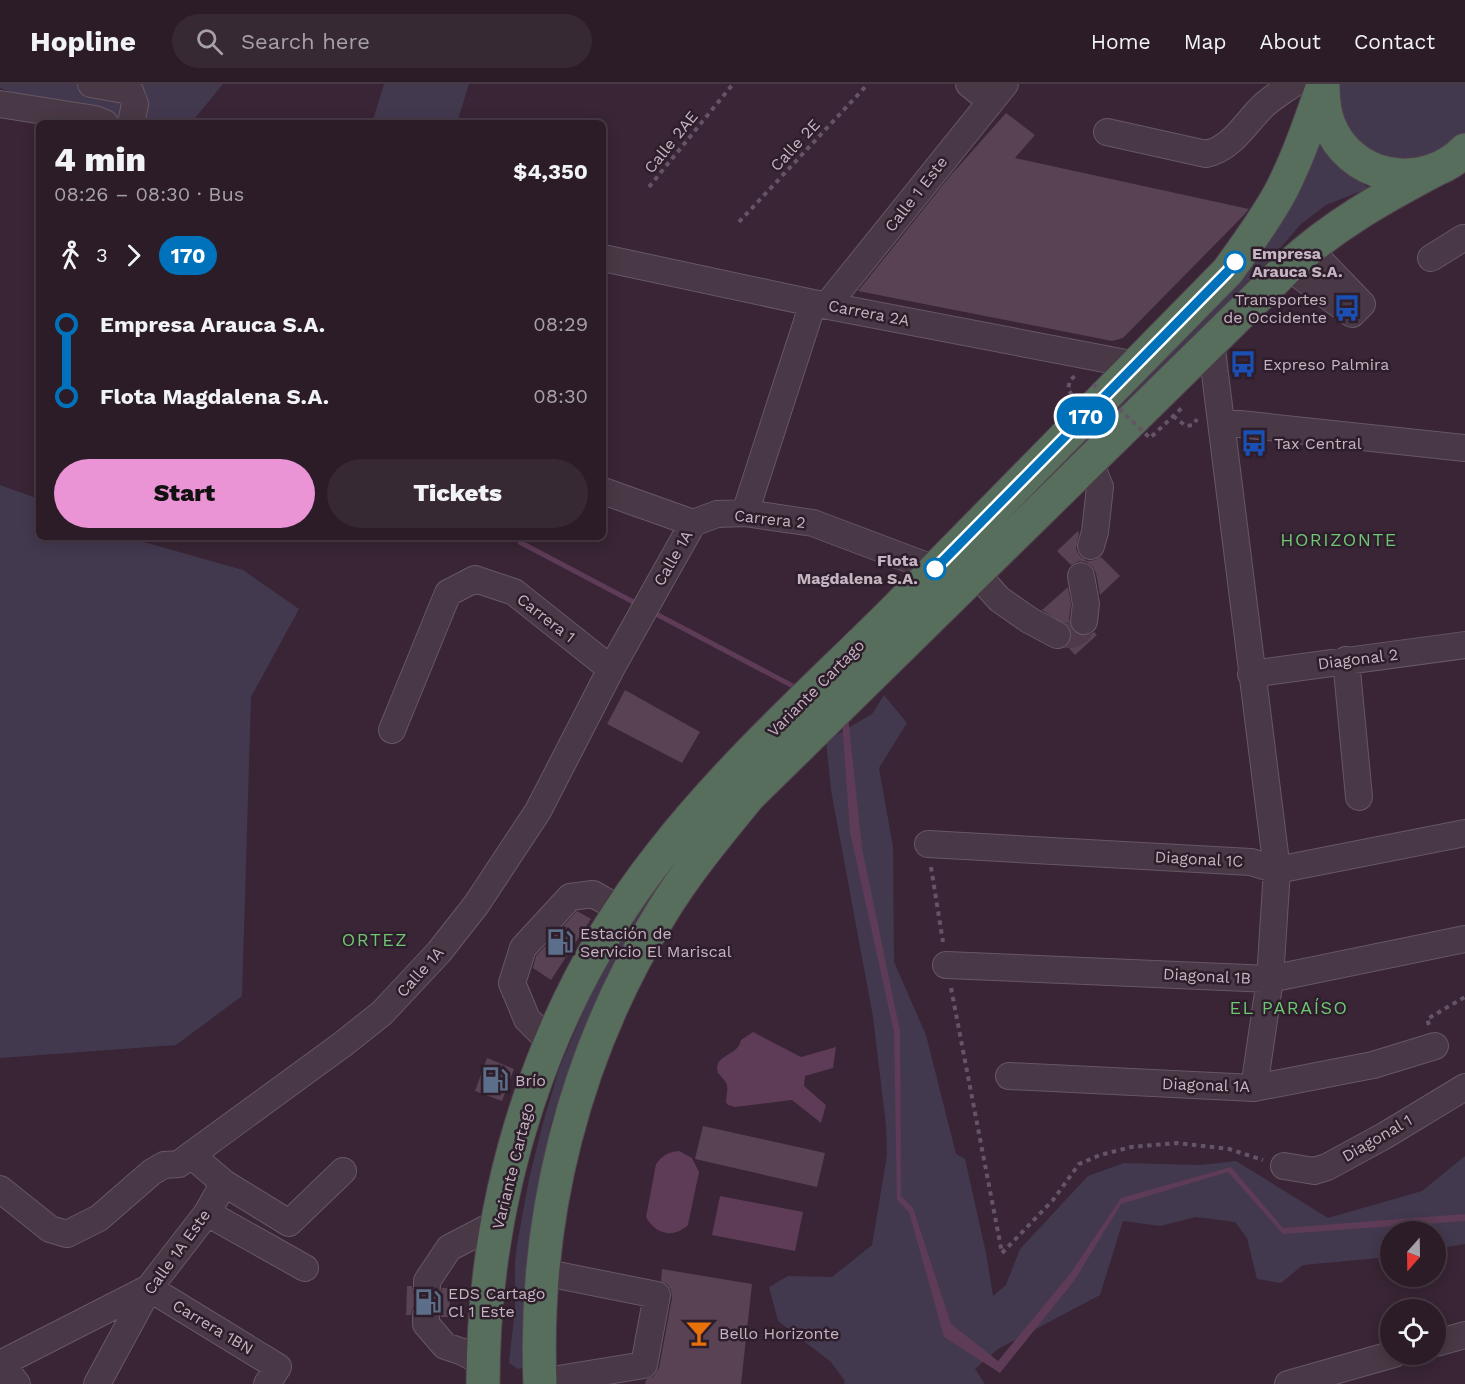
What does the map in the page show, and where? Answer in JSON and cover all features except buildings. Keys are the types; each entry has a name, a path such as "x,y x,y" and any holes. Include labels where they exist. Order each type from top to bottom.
{"highway":[{"path":"1323,84 1325,110 1333,134 1355,159 1369,168 1402,176 1419,175 1435,170"},
{"name":"Variante Cartago","path":"836,690 935,569 1228,271 1257,231 1281,190 1303,142 1323,84"},
{"name":"Variante Cartago","path":"490,1377 502,1344 485,1316 489,1269 497,1223 519,1131 551,1043 576,988 621,910 662,852 712,794 807,717 976,573 1298,257 1345,220 1451,162 1465,150"},
{"name":"Variante Cartago","path":"540,1383 542,1272 556,1177 567,1131 597,1040 632,964 688,872 807,717"}],"street":[{"path":"91,84 130,92 135,104 132,120"},
{"path":"969,84 997,92"},
{"path":"1107,132 1206,154 1215,152 1228,145 1264,105 1293,84"},
{"name":"Calle 1 Este","path":"821,303 997,92"},
{"path":"0,104 12,104 98,120"},
{"path":"1431,258 1465,238"},
{"name":"Carrera 2A","path":"606,259 1136,365"},
{"path":"745,513 821,303"},
{"path":"1211,342 1277,870 1270,979 1254,1088"},
{"path":"1221,422 1465,448"},
{"path":"1089,460 1100,487 1095,532 1091,546"},
{"path":"606,492 693,523"},
{"name":"Carrera 2","path":"693,523 717,514 745,513 813,523 935,569"},
{"name":"Calle 1A","path":"0,1189 50,1229 67,1234 99,1218 152,1172 164,1165 179,1164 382,1013 439,952 476,905 538,811 611,669 693,523"},
{"path":"976,573 999,599 1029,620 1057,635"},
{"path":"1081,576 1086,604 1084,621"},
{"name":"Carrera 1","path":"392,730 448,593 475,579 514,592 611,669"},
{"name":"Diagonal 2","path":"1251,674 1465,645"},
{"path":"1346,660 1359,797"},
{"name":"Diagonal 1C","path":"928,844 1251,861 1277,870 1465,833"},
{"path":"551,1043 527,1019 512,983 523,948 570,897 593,894 621,910"},
{"name":"Diagonal 1B","path":"946,965 1270,979 1465,939"},
{"name":"Diagonal 1A","path":"1009,1076 1254,1088 1373,1065 1435,1046"},
{"name":"Diagonal 1","path":"1284,1166 1314,1171 1327,1167 1465,1087"},
{"path":"191,1155 224,1183 289,1223 343,1171"},
{"name":"Calle 1A Este","path":"106,1381 149,1288 207,1213 224,1183"},
{"path":"207,1213 305,1268"},
{"path":"427,1287 427,1281 449,1248 497,1223"},
{"path":"540,1383 644,1365 657,1295 542,1272"},
{"path":"17,1384 0,1364 149,1288"},
{"name":"Carrera 1BN","path":"149,1288 273,1375"},
{"path":"426,1316 426,1324 445,1346 464,1352 490,1377"},
{"path":"1446,1340 1465,1335"},
{"path":"1288,1384 1380,1358"}],"path":[{"name":"Calle 2AE","path":"649,187 733,84"},
{"name":"Calle 2E","path":"739,222 868,84"},
{"path":"1093,384 1150,438 1184,406"},
{"path":"928,844 946,965 1002,1252 1053,1200 1079,1164 1113,1151 1153,1144 1177,1143 1229,1149 1284,1166"},
{"path":"1435,1046 1427,1019 1465,997"}],"shaded area":[{"path":"0,84 223,84 193,120 87,120 0,88"},
{"path":"384,84 469,84 458,120 373,120"},
{"path":"1323,84 1465,84 1465,150 1369,168"},
{"path":"1319,140 1334,161 1369,188 1326,205 1301,224 1268,262 757,773 567,1076 550,1127 540,1185 529,1366 518,1369 509,1363 515,1309 515,1262 529,1179 559,1069 589,998 626,930 690,839 1261,256 1301,185"},
{"path":"0,485 36,498 36,540 137,540 243,570 299,609 251,697 242,996 176,1045 0,1058"},
{"path":"517,540 523,540 838,707 848,717 862,848 900,1031 901,1196 913,1208 951,1324 998,1361 1070,1274 1121,1198 1231,1167 1283,1228 1465,1214 1465,1221 1380,1221 1380,1227 1283,1234 1228,1172 1121,1204 1074,1281 1000,1373 944,1337 909,1212 897,1200 894,1032 850,832 842,720 833,710 518,544"},
{"path":"884,695 907,723 879,768 893,847 894,962 926,1035 956,1154 965,1159 993,1296 1006,1285 1020,1249 1088,1176 1124,1163 1201,1165 1236,1161 1328,1218 1422,1191 1465,1156 1465,1244 1446,1247 1446,1221 1380,1221 1380,1258 1303,1265 1281,1283 1257,1279 1247,1238 1235,1222 1196,1217 1160,1226 1123,1221 1100,1295 998,1349 975,1369 985,1384 844,1384 845,1381 831,1362 778,1321 769,1287 788,1276 832,1277 872,1245 887,1155 886,1125 873,1017 831,790 826,741 872,714"},
{"path":"753,1032 801,1057 836,1047 833,1068 805,1076 804,1086 826,1105 821,1123 792,1100 735,1107 728,1105 726,1102 727,1086 718,1073 717,1067 722,1059 739,1046 741,1040"},
{"path":"679,1151 692,1158 699,1172 688,1225 676,1232 665,1233 654,1227 646,1217 656,1164 666,1154"},
{"path":"720,1196 803,1212 795,1251 712,1235"}],"tunnel":[{"path":"1057,635 1074,634 1080,630 1084,621"}],"bus line":[{"name":"170","path":"935,569 1235,262"}],"place":[{"name":"Empresa Arauca S.A.","path":"1235,262"},
{"name":"Transportes de Occidente","path":"1347,308"},
{"name":"Expreso Palmira","path":"1243,364"},
{"name":"Tax Central","path":"1254,443"},
{"name":"Flota Magdalena S.A.","path":"935,569"},
{"name":"Estación de Servicio El Mariscal","path":"560,942"},
{"name":"Brío","path":"495,1080"},
{"name":"EDS Cartago Cl 1 Este","path":"428,1302"},
{"name":"Bello Horizonte","path":"699,1333"}],"district":[{"name":"HORIZONTE","path":"1339,539"},
{"name":"ORTEZ","path":"375,939"},
{"name":"EL PARAÍSO","path":"1289,1007"}]}
